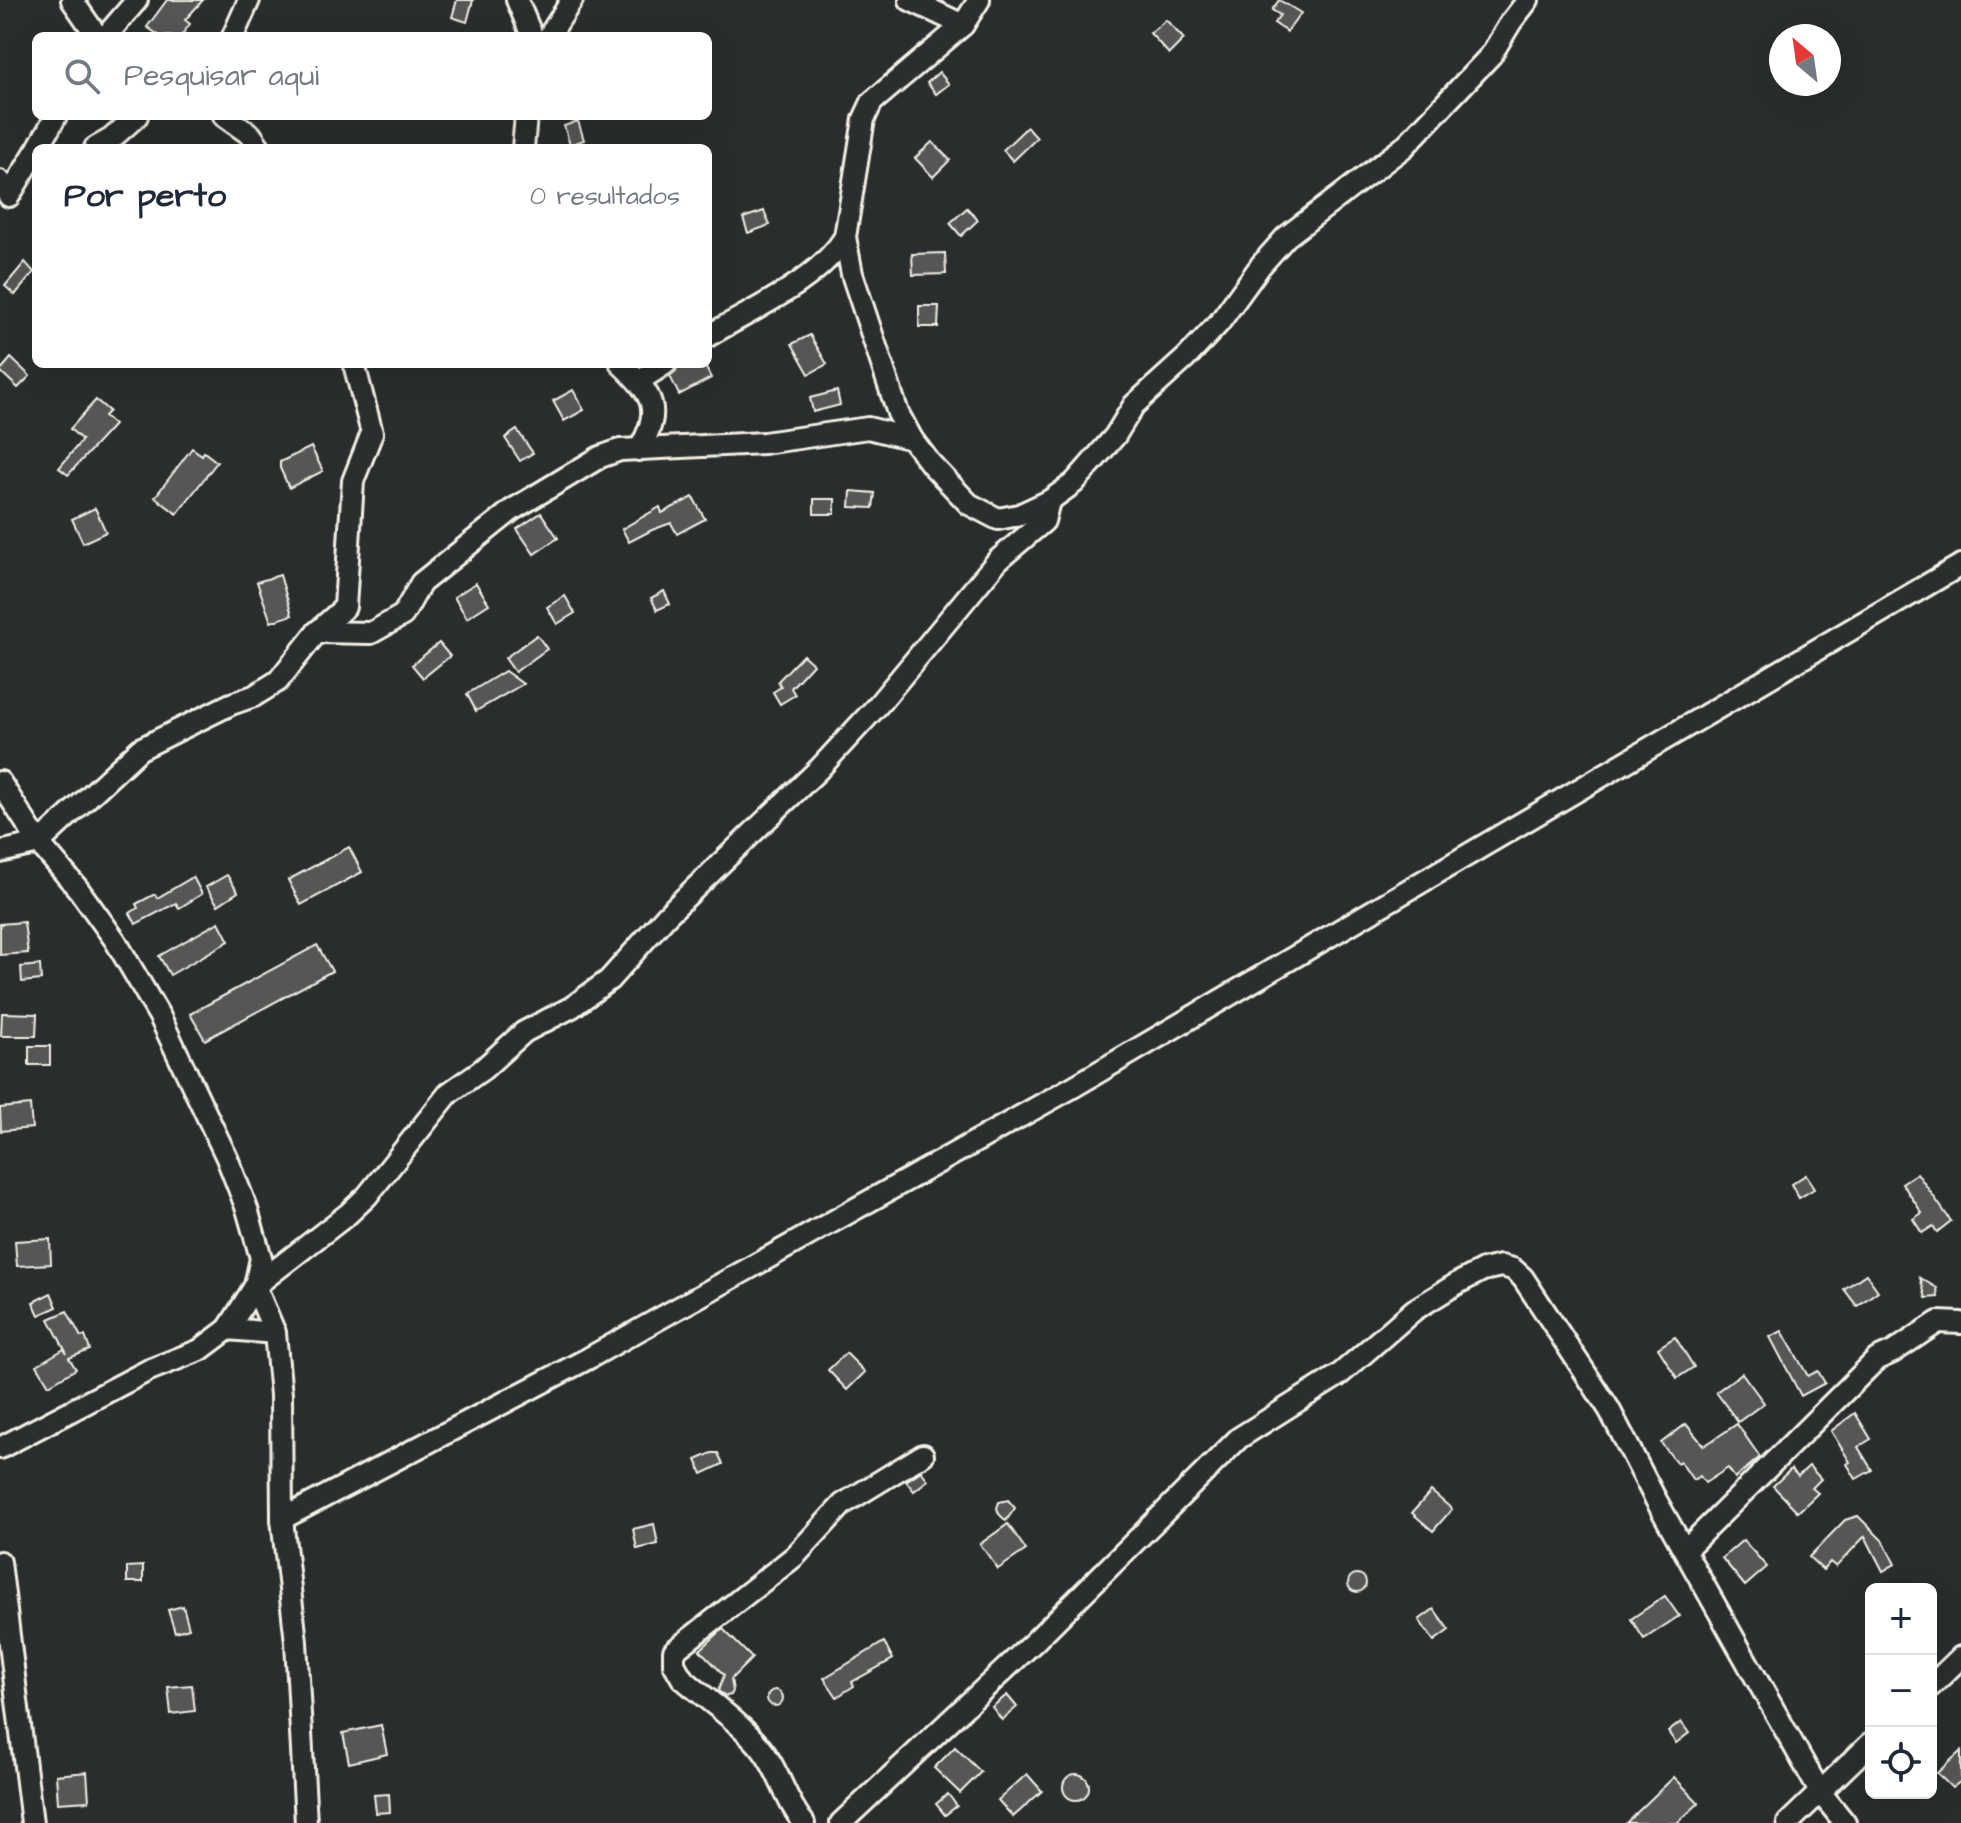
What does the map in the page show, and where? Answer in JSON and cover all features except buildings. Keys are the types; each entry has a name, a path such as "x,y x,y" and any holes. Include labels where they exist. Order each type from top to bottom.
{"street":[{"path":"72,0 94,32"},
{"path":"109,32 137,0"},
{"path":"235,32 249,0"},
{"path":"517,0 530,32"},
{"path":"552,32 572,0"},
{"path":"910,0 963,25"},
{"path":"979,0 963,25 872,102 864,119 845,237 852,274 891,397 912,439 969,504 998,519 1019,515 1049,501 1074,483 1115,436 1134,405 1219,323 1261,265 1286,237 1404,147 1491,55 1528,0"},
{"path":"40,144 54,120"},
{"path":"102,144 132,120"},
{"path":"230,120 251,135 257,144"},
{"path":"523,144 526,120"},
{"path":"3,193 32,156"},
{"path":"3,193 32,182"},
{"path":"712,334 807,277 833,255 845,237"},
{"path":"0,870 7,851 39,843 140,749 278,681 317,632 345,607 353,481 372,433 355,368"},
{"path":"625,368 651,399 654,412 649,433 639,450"},
{"path":"639,381 659,368"},
{"path":"868,428 891,397"},
{"path":"317,632 371,633 403,615 421,583 512,510 600,457 620,450 764,443 868,428 912,439"},
{"path":"0,1448 149,1370 200,1350 228,1329 255,1286 358,1205 449,1093 483,1069 524,1032 572,1007 609,980 667,915 819,769 878,705 998,560 1044,521 1049,501"},
{"path":"282,1519 589,1358 1073,1087 1961,565"},
{"path":"0,782 39,843 79,890 115,940 160,1017 227,1158 247,1209 261,1258 255,1286 275,1333 281,1395 282,1519 296,1642 306,1823"},
{"path":"841,1823 1034,1642 1239,1438 1339,1375 1414,1310 1483,1270 1501,1266 1513,1269 1523,1278 1609,1409 1656,1500 1820,1792 1845,1823"},
{"path":"1685,1550 1877,1359 1938,1322 1961,1323"},
{"path":"228,1329 275,1333"},
{"path":"804,1823 795,1813 760,1746 682,1678 674,1664 674,1651 795,1556 843,1504 923,1455"},
{"path":"0,1562 32,1823"},
{"path":"1937,1680 1961,1657"},
{"path":"1788,1823 1865,1749"}]}
